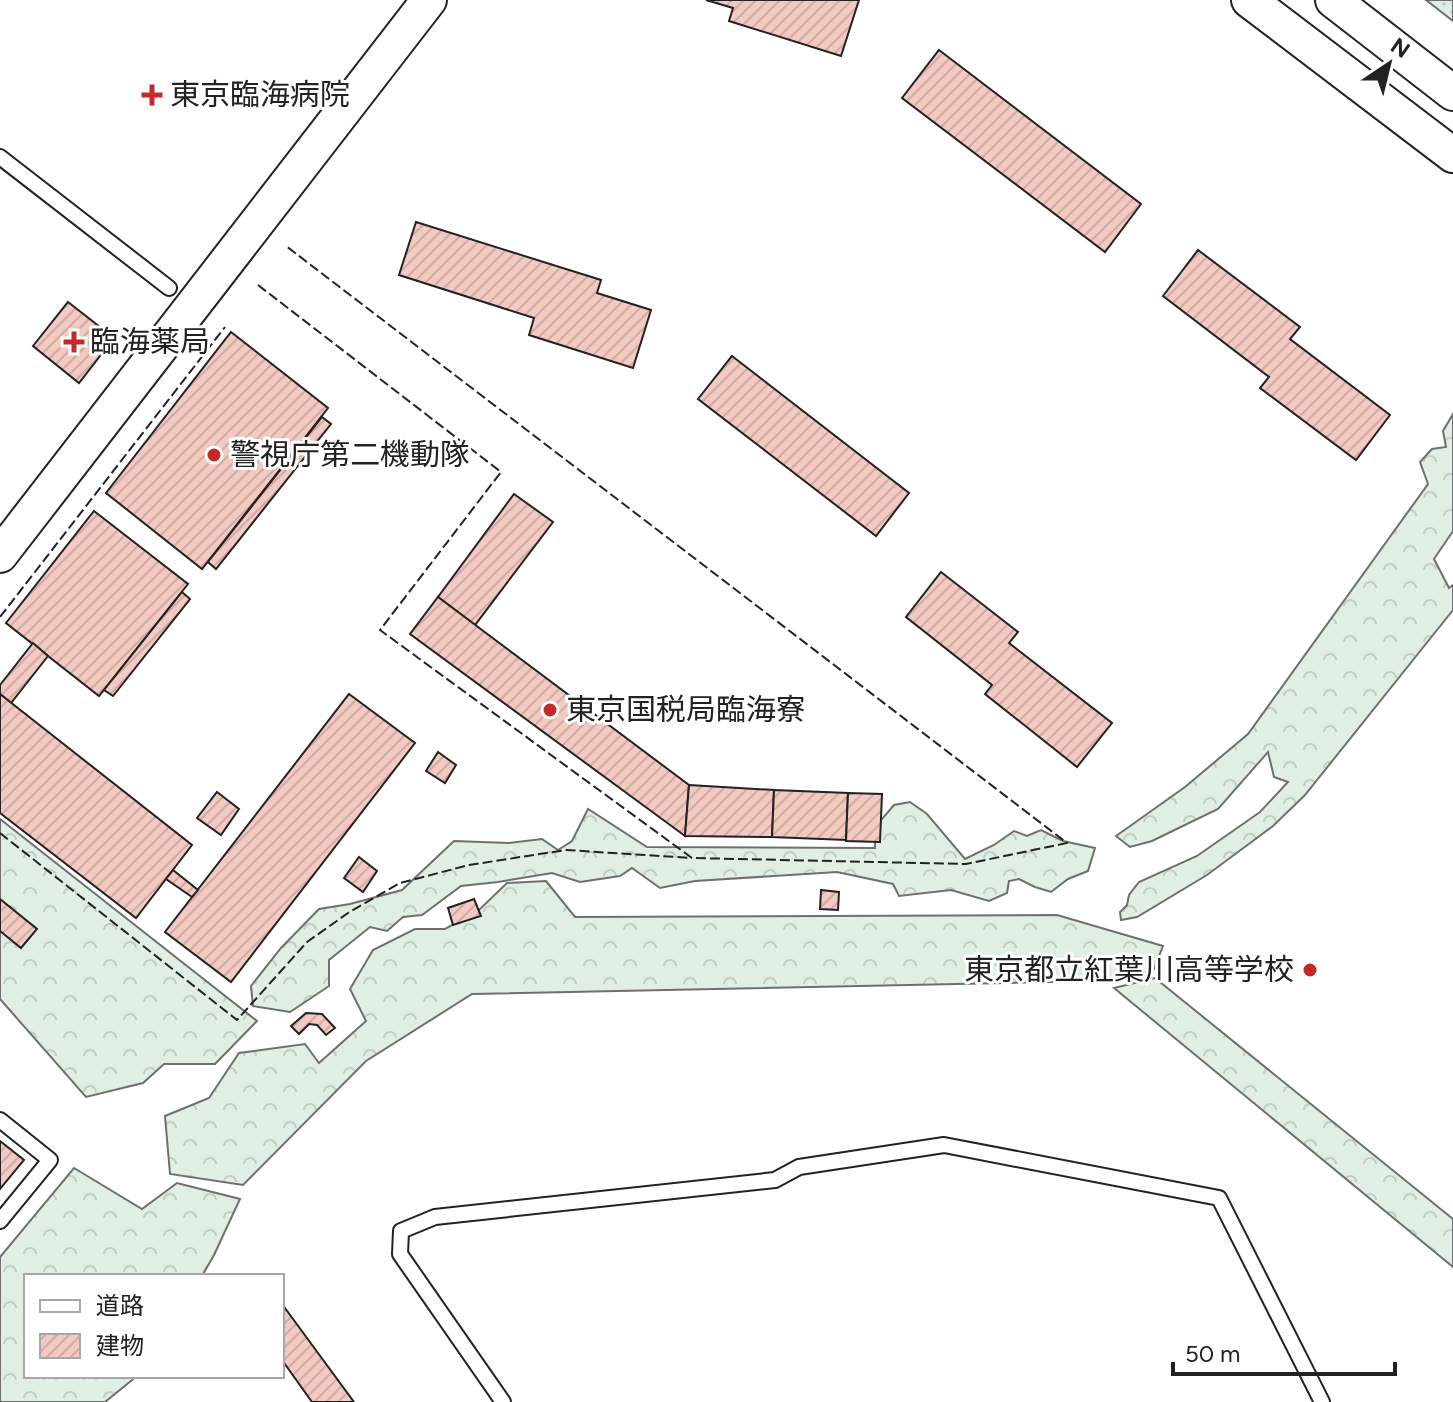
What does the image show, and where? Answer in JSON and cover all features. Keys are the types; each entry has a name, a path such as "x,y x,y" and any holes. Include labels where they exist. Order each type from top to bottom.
{"street":[{"path":"0,555 429,0"},
{"path":"1249,0 1453,155"},
{"path":"1333,0 1453,93"}],"lane":[{"path":"0,157 169,288"},
{"path":"0,1120 50,1160 0,1221"},
{"path":"503,1402 400,1254 401,1231 435,1217 775,1180 799,1167 944,1145 1219,1198 1322,1402"}],"green space":[{"path":"1426,0 1453,0 1453,21"},
{"path":"1453,414 1453,531 1434,559 1449,588 1453,585 1453,610 1305,795 1273,826 1207,875 1137,917 1121,920 1120,912 1139,882 1197,856 1260,812 1288,782 1274,777 1268,752 1218,809 1152,841 1130,847 1116,836 1185,787 1248,734 1428,484 1420,462 1432,449 1446,447 1443,431"},
{"path":"910,802 927,814 965,859 1014,831 1027,836 1041,830 1063,841 1095,848 1088,871 1068,879 1051,892 1019,879 1009,881 1007,893 989,901 951,890 899,896 893,884 837,872 695,881 660,888 632,868 620,876 580,882 552,873 461,886 422,915 403,917 387,931 370,927 329,960 329,986 290,1012 253,1006 251,986 281,948 319,909 402,890 454,841 509,843 542,839 558,850 572,841 588,809 647,847 875,848 875,827 894,805"},
{"path":"0,819 257,1021 215,1064 164,1064 143,1083 86,1097 0,999"},
{"path":"546,881 575,917 1057,915 1163,946 1153,971 1098,981 472,994 366,1061 243,1185 170,1174 165,1116 209,1098 239,1053 305,1044 319,1063 366,1021 350,989 373,950 415,929 445,929 478,911 507,883"},
{"path":"1155,978 1453,1219 1453,1267 1114,988"},
{"path":"74,1168 142,1209 177,1183 240,1199 203,1274 24,1274 24,1378 135,1378 105,1402 0,1402 0,1257"}],"building":[{"path":"706,0 859,0 841,56 729,21 733,8"},
{"path":"939,50 1141,204 1105,252 902,98"},
{"path":"416,222 601,280 597,293 651,310 633,368 529,335 534,318 399,275"},
{"path":"1198,250 1300,327 1290,339 1390,415 1356,460 1260,388 1269,377 1163,296"},
{"name":"臨海薬局","path":"68,302 114,338 79,383 33,346"},
{"name":"警視庁第二機動隊","path":"231,332 328,408 202,569 106,493"},
{"path":"732,356 909,493 876,536 698,399"},
{"path":"322,417 331,424 216,569 208,562"},
{"path":"514,494 553,522 475,625 438,597"},
{"path":"94,511 188,584 99,696 6,623"},
{"path":"941,572 1018,632 1009,643 1112,723 1077,767 985,694 992,685 906,617"},
{"path":"182,592 190,599 113,696 104,690"},
{"name":"東京国税局臨海寮","path":"438,597 689,785 685,836 410,634"},
{"path":"33,643 48,656 11,703 0,694 0,685"},
{"path":"0,694 192,845 136,918 0,813"},
{"path":"349,694 415,743 231,982 165,932"},
{"path":"438,752 456,765 445,783 426,771"},
{"path":"689,785 774,790 772,837 685,836"},
{"path":"774,790 848,793 846,840 772,837"},
{"path":"217,792 239,809 221,835 197,818"},
{"path":"848,793 882,794 880,842 846,841"},
{"path":"359,857 377,871 363,892 344,878"},
{"path":"173,870 198,890 192,897 166,879"},
{"path":"821,890 839,892 838,910 820,909"},
{"path":"0,899 37,929 21,948 0,931"},
{"path":"474,899 481,916 453,925 448,908"},
{"path":"306,1013 322,1014 335,1028 326,1035 317,1025 309,1024 299,1034 291,1026"},
{"path":"0,1141 24,1160 0,1189"},
{"path":"284,1307 354,1402 312,1402 284,1363"}],"fence":[{"path":"258,285 501,472 380,630 692,858 966,864 1067,843 286,246"},
{"path":"0,617 225,327"},
{"path":"0,833 237,1020 307,942 348,913 400,883 469,865 566,850 692,858"}],"place":[{"name":"東京臨海病院","path":"152,95"},
{"name":"臨海薬局","path":"74,342"},
{"name":"警視庁第二機動隊","path":"214,455"},
{"name":"東京国税局臨海寮","path":"550,710"},
{"name":"東京都立紅葉川高等学校","path":"1310,970"}]}
